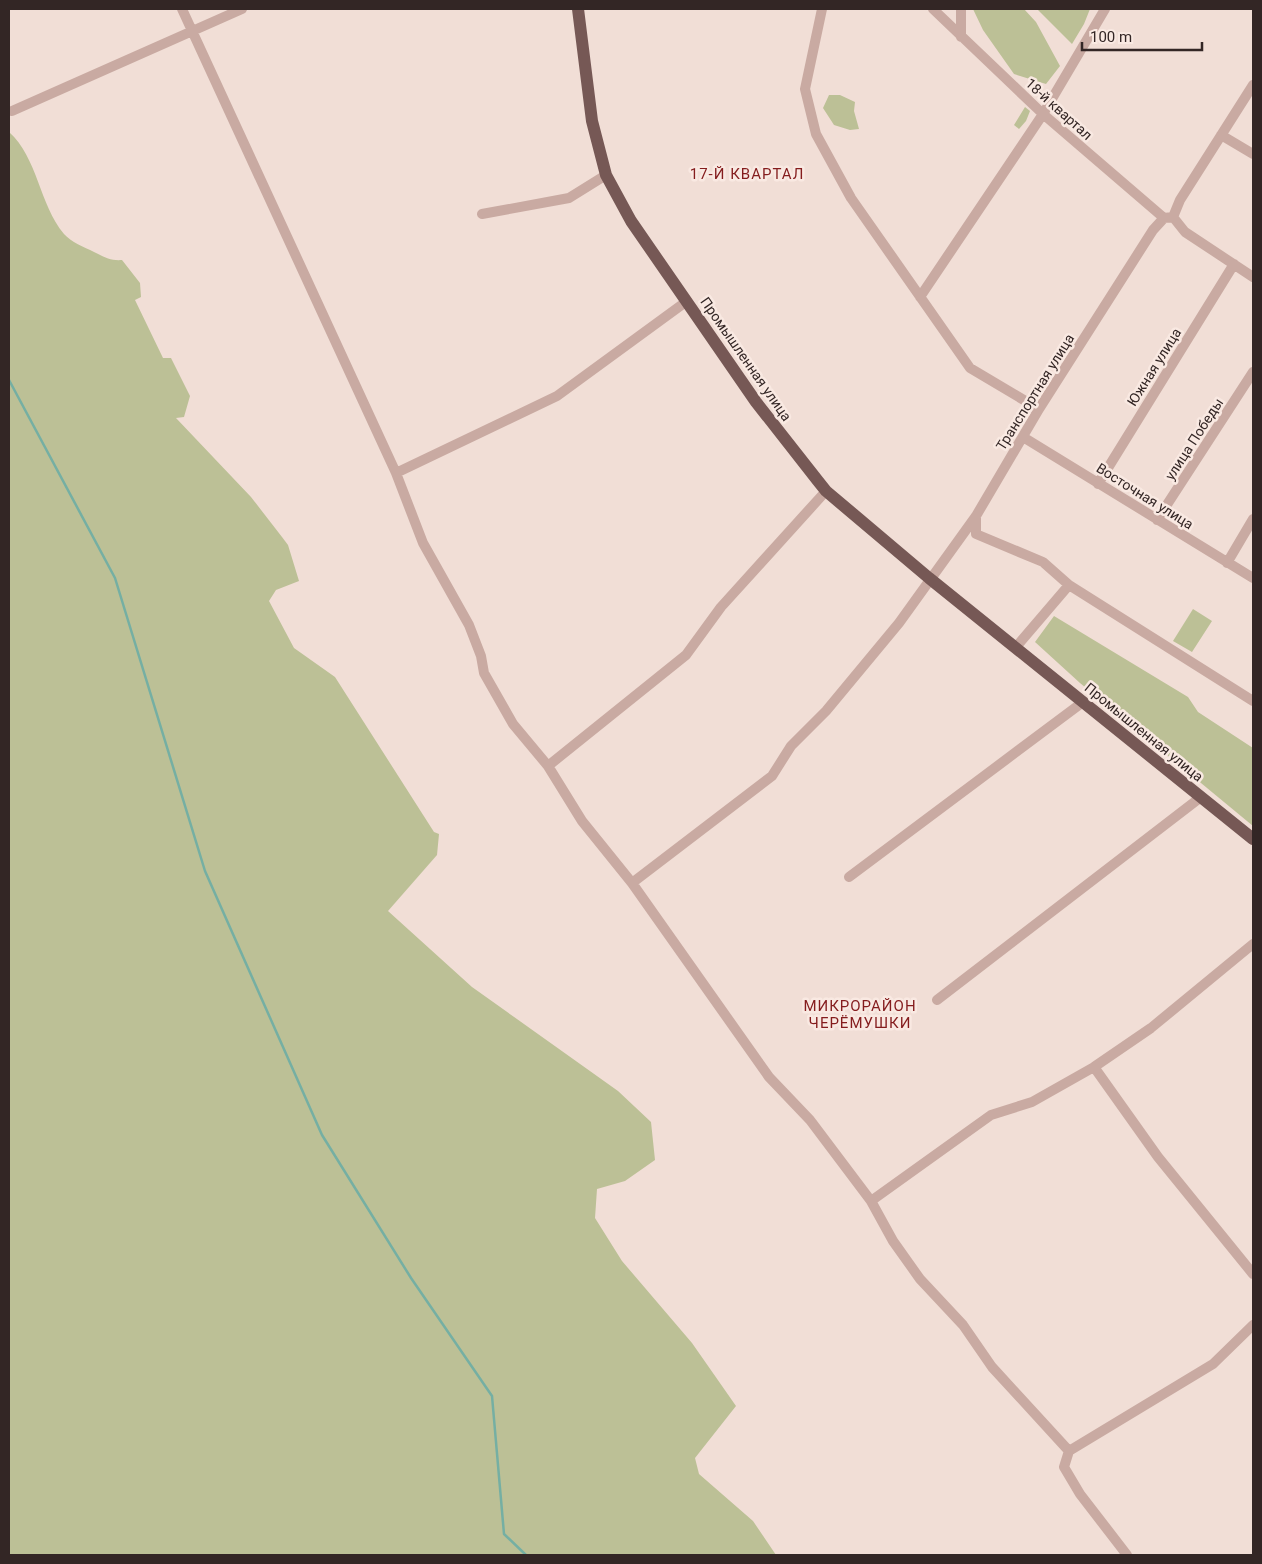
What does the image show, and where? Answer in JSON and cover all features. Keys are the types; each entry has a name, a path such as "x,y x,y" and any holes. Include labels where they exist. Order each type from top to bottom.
{"main road":[{"name":"Промышленная улица","path":"578,9 592,122 606,175 631,222 756,402 826,491 929,578 1253,839"}],"street":[{"path":"182,9 396,473 423,543 469,625 481,656 484,673 513,724 548,766 582,821 632,883 768,1077 810,1120 871,1201 893,1241 920,1279 963,1325 992,1367 1069,1451"},
{"path":"12,111 242,9"},
{"path":"822,9 805,89 816,134 851,198 970,368 1039,409"},
{"name":"18-й квартал","path":"933,9 1043,114 1185,232 1253,277"},
{"path":"961,9 961,37"},
{"path":"920,297 1043,114 1105,9"},
{"name":"Транспортная улица","path":"632,883 772,776 791,746 826,711 898,623 976,516 1039,409 1153,230 1168,218 1253,85"},
{"path":"1221,135 1253,154"},
{"path":"482,214 569,198 606,175"},
{"name":"Южная улица","path":"1098,484 1234,264"},
{"path":"396,473 557,396 687,301"},
{"name":"улица Победы","path":"1157,520 1253,372"},
{"name":"Восточная улица","path":"1023,437 1253,578"},
{"path":"548,766 686,655 721,607 826,491"},
{"path":"976,516 976,534 1043,562 1069,585 1253,702"},
{"path":"1227,562 1253,519"},
{"path":"1016,647 1069,585"},
{"path":"849,877 1083,702"},
{"path":"937,1000 1201,797"},
{"path":"871,1201 991,1115 1032,1102 1094,1067 1151,1028 1253,944"},
{"path":"1094,1067 1158,1156 1253,1274"},
{"path":"1127,1555 1080,1494 1064,1467 1069,1451 1213,1364 1253,1325"}],"green space":[{"path":"973,9 1024,9 1036,22 1060,66 1046,84 1014,74 983,30"},
{"path":"1037,9 1090,9 1084,24 1072,44"},
{"path":"829,95 840,95 855,102 854,111 859,129 850,130 834,125 823,108"},
{"path":"1025,107 1030,111 1026,121 1019,129 1014,125"},
{"path":"9,132 19,143 26,155 49,209 64,234 74,242 104,257 122,260 140,283 141,297 135,300 163,358 171,358 190,396 184,417 176,418 251,497 288,545 299,581 276,590 269,601 294,648 335,677 434,832 439,834 437,855 388,911 472,987 618,1091 651,1122 655,1160 625,1181 597,1189 595,1218 622,1261 692,1343 736,1406 695,1458 699,1474 753,1521 776,1555 9,1555"},
{"path":"1193,609 1212,621 1192,652 1173,641"},
{"path":"1054,616 1188,697 1198,712 1253,748 1253,826 1080,683 1035,642"}],"waterway":[{"path":"9,380 115,578 205,871 322,1135 411,1278 492,1396 504,1534 526,1555"}],"district":[{"name":"17-Й КВАРТАЛ","path":"747,174"},
{"name":"МИКРОРАЙОН ЧЕРЁМУШКИ","path":"860,1014"}]}
